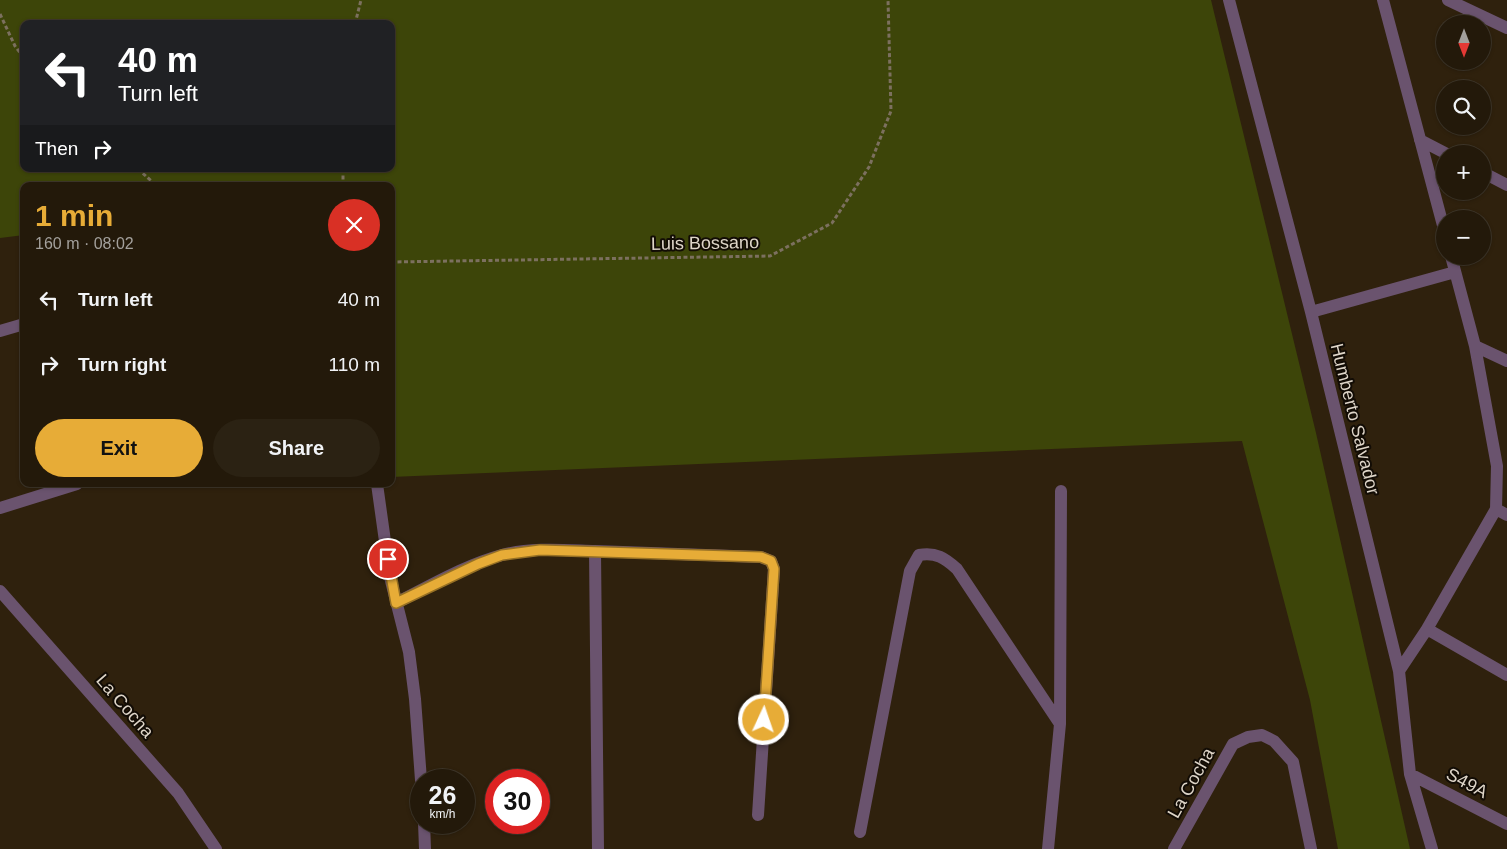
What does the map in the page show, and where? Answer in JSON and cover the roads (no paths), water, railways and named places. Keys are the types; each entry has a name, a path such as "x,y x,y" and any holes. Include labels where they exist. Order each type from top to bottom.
{"street":[{"name":"Humberto Salvador","path":"1229,0 1311,312 1399,671 1410,774 1432,849"},
{"path":"1383,0 1439,210"},
{"path":"1448,0 1507,28"},
{"path":"1420,140 1436,148"},
{"path":"1491,177 1507,185"},
{"path":"1399,671 1502,512 1497,466 1475,346 1453,265"},
{"path":"1311,312 1455,272"},
{"path":"0,331 20,325"},
{"path":"1475,346 1507,361"},
{"path":"0,508 67,487"},
{"path":"377,487 390,577 409,652 420,769"},
{"path":"1048,849 1060,724 1061,491"},
{"path":"396,603 463,570 502,555 540,550 761,557 771,561 774,569 758,815"},
{"path":"595,551 598,849"},
{"path":"860,832 910,570 920,555 931,553 944,557 957,569 1060,724"},
{"name":"La Cocha","path":"0,591 178,793 216,849"},
{"path":"1427,629 1507,675"},
{"name":"La Cocha","path":"1174,849 1233,744 1248,737 1262,735 1274,742 1293,762 1312,849"},
{"name":"S49A","path":"1410,774 1507,824"},
{"path":"424,834 425,849"}]}
